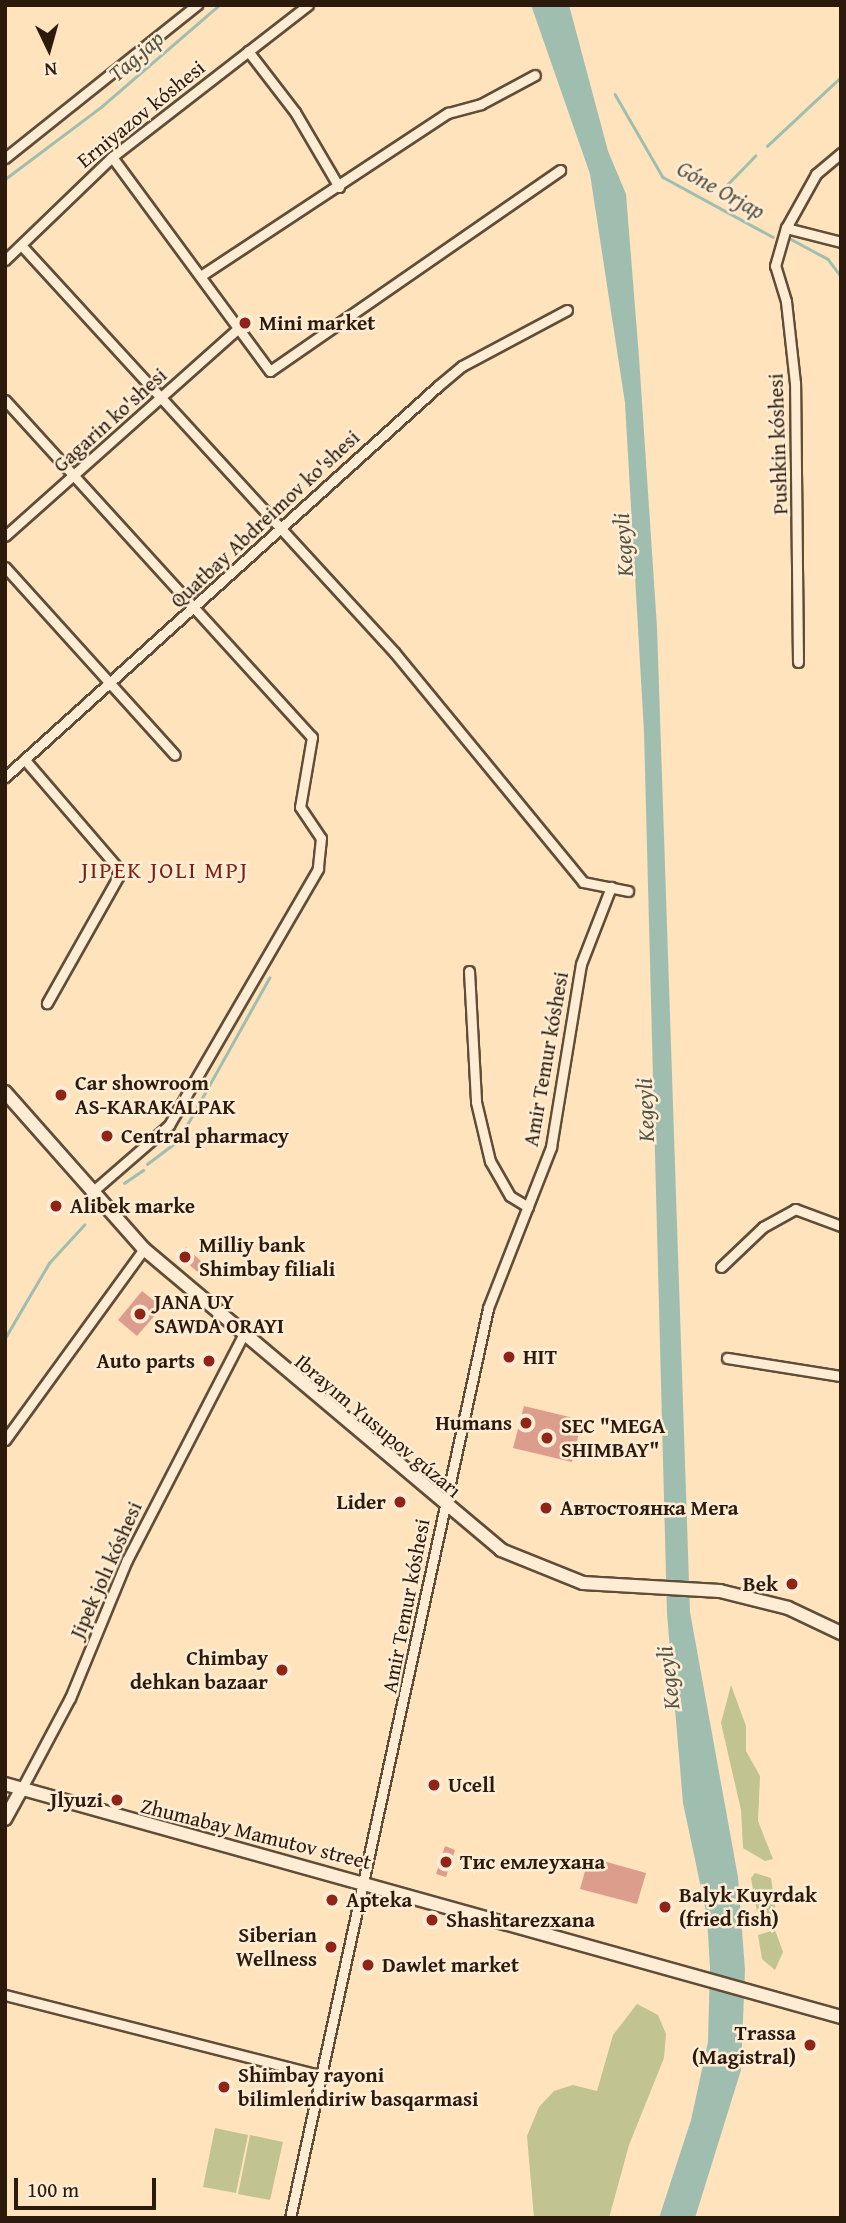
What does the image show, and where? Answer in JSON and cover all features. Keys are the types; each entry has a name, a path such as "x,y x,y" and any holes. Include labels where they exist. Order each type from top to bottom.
{"main road":[{"name":"Ibrayım Yusupov gúzarı","path":"7,1096 144,1249 242,1337 444,1507 501,1550 558,1575 654,1591 703,1589 788,1608 841,1633"},
{"name":"Zhumabay Mamutov street","path":"5,1784 362,1881 681,1975 841,2017"},
{"name":"Jipek jolı kóshesi","path":"5,1819 20,1790"}],"street":[{"path":"5,158 197,5"},
{"name":"Erniyazov kóshesi","path":"5,260 112,157 308,5"},
{"path":"248,51 295,111 339,187"},
{"path":"202,275 448,113 481,104 536,75"},
{"name":"Pushkin kóshesi","path":"798,662 795,383 786,301 775,266 786,228 816,174 841,153"},
{"path":"112,157 202,275 237,329 270,371 560,170"},
{"path":"786,228 841,242"},
{"path":"21,245 279,530 403,662 583,882 628,891"},
{"name":"Quatbay Abdreimov ko'shesi","path":"5,777 113,684 462,366 567,310"},
{"name":"Gagarin ko'shesi","path":"5,536 237,329"},
{"path":"5,400 193,610 312,737 300,807 324,851 169,1125 92,1192"},
{"path":"5,567 175,755"},
{"path":"25,760 117,867 118,877 47,1003"},
{"name":"Amir Temur kóshesi","path":"290,2218 488,1308 551,1147 581,964 611,887"},
{"path":"469,971 476,1102 489,1161 510,1196 528,1207"},
{"path":"722,1267 763,1227 795,1209 841,1226"},
{"path":"5,1440 144,1249"},
{"name":"Jipek jolı kóshesi","path":"20,1790 71,1698 127,1560 242,1337"},
{"path":"727,1358 841,1376"},
{"path":"5,1995 322,2076"}],"green space":[{"path":"731,1685 746,1726 746,1751 760,1776 758,1821 773,1859 765,1861 743,1848 741,1810 721,1723"},
{"path":"755,1873 771,1878 777,1921 757,1912 751,1878"},
{"path":"775,1930 783,1952 775,1970 762,1959 758,1935"},
{"path":"637,2004 658,2015 666,2034 664,2058 629,2145 609,2218 534,2218 527,2136 539,2107 554,2091 573,2085 597,2091 613,2035"},
{"path":"215,2128 248,2135 236,2193 203,2187"},
{"path":"250,2135 283,2142 270,2200 238,2194"}],"shaded area":[{"path":"531,5 569,5 608,151 626,194 639,357 657,627 690,1612 738,1877 745,1970 741,2070 695,2218 659,2218 691,2120 708,2042 710,1968 707,1916 683,1803 667,1614 644,732 625,403 590,174"}],"building":[{"path":"186,1247 206,1266 200,1274 179,1256"},
{"name":"JANA UY SAWDA ORAYI","path":"142,1291 162,1307 137,1336 118,1320"},
{"name":"SEC \"MEGA SHIMBAY\"","path":"524,1406 582,1420 572,1462 513,1448"},
{"name":"Тис емлеухана","path":"445,1846 455,1850 446,1877 436,1874"},
{"path":"589,1857 646,1873 637,1904 580,1889"}],"waterway":[{"name":"Tag jap","path":"5,179 101,107 219,5"},
{"path":"767,146 841,77"},
{"name":"Góne Orjap","path":"615,94 663,177 773,237"},
{"path":"719,193 755,156"},
{"name":"Góne Orjap","path":"791,239 828,259 841,276"},
{"path":"147,1164 178,1141 269,978"},
{"path":"124,1183 143,1170"},
{"path":"5,1338 49,1263 84,1225"}],"place":[{"name":"Mini market","path":"245,323"},
{"name":"Car showroom AS-KARAKALPAK","path":"61,1095"},
{"name":"Central pharmacy","path":"107,1136"},
{"name":"Alibek marke","path":"56,1206"},
{"name":"Milliy bank Shimbay filiali","path":"185,1257"},
{"name":"JANA UY SAWDA ORAYI","path":"140,1314"},
{"name":"HIT","path":"509,1357"},
{"name":"Auto parts","path":"209,1361"},
{"name":"Humans","path":"526,1423"},
{"name":"SEC \"MEGA SHIMBAY\"","path":"547,1438"},
{"name":"Lider","path":"400,1502"},
{"name":"Автостоянка Мега","path":"546,1508"},
{"name":"Bek","path":"792,1584"},
{"name":"Chimbay dehkan bazaar","path":"282,1670"},
{"name":"Ucell","path":"434,1785"},
{"name":"Jlyuzi","path":"117,1800"},
{"name":"Тис емлеухана","path":"446,1862"},
{"name":"Apteka","path":"332,1900"},
{"name":"Balyk Kuyrdak (fried fish)","path":"665,1907"},
{"name":"Shashtarezxana","path":"432,1920"},
{"name":"Siberian Wellness","path":"331,1947"},
{"name":"Dawlet market","path":"368,1965"},
{"name":"Trassa (Magistral)","path":"810,2045"},
{"name":"Shimbay rayoni bilimlendiriw basqarmasi","path":"224,2087"}],"district":[{"name":"JIPEK JOLI MPJ","path":"165,870"}],"water label":[{"name":"Kegeyli","path":"623,545"},
{"name":"Kegeyli","path":"645,1110"},
{"name":"Kegeyli","path":"668,1678"}]}
